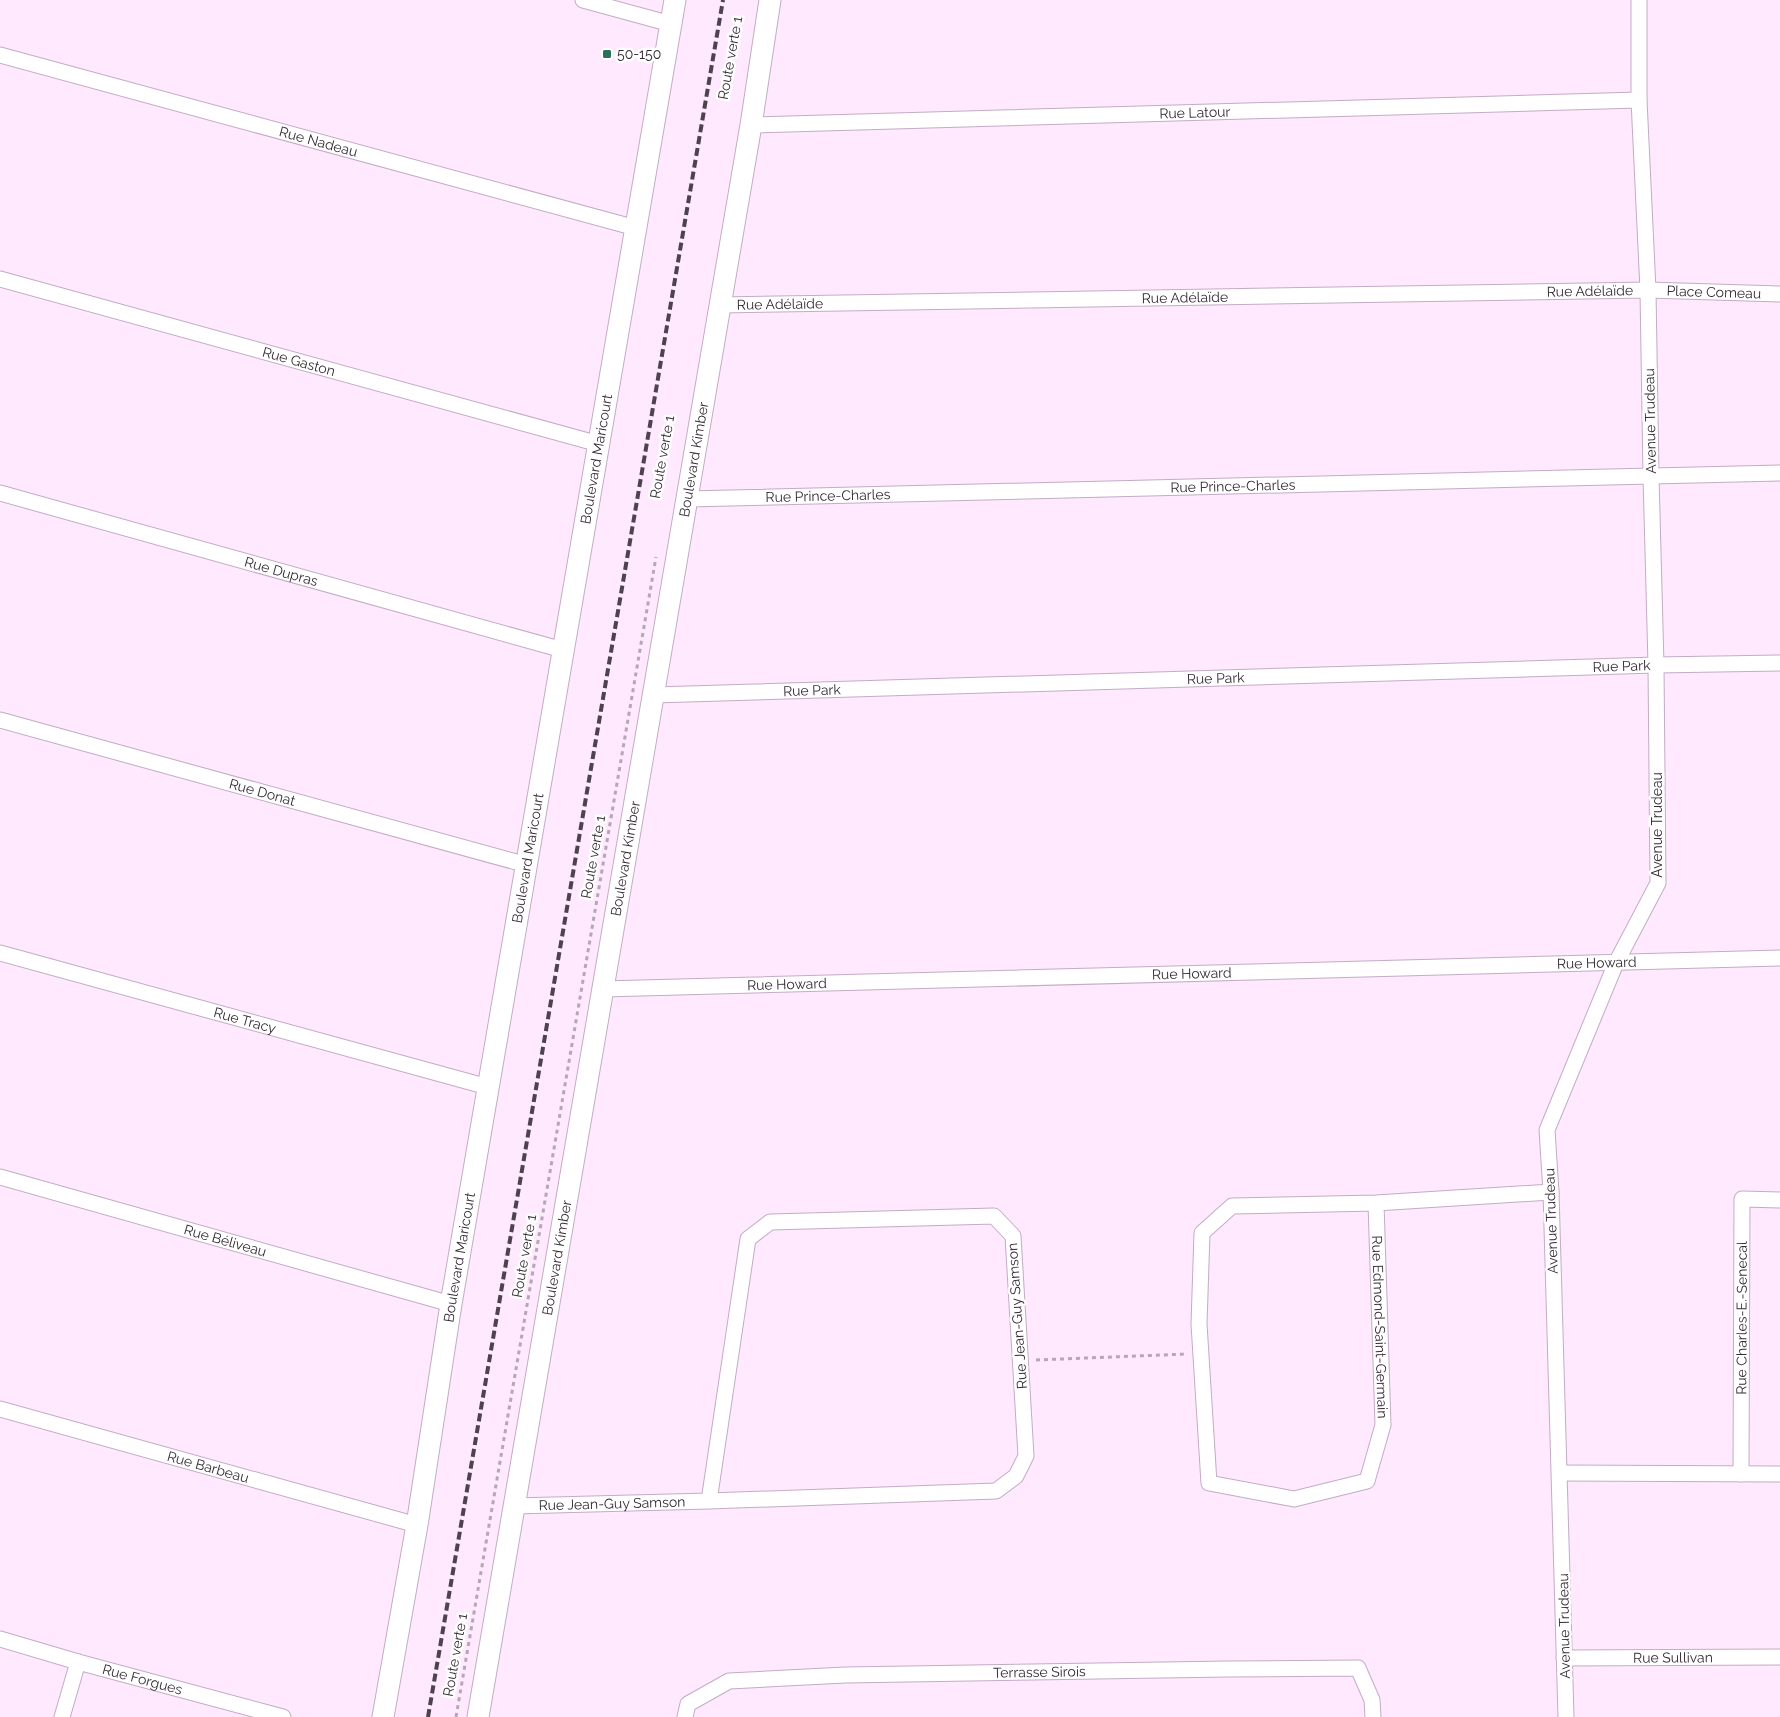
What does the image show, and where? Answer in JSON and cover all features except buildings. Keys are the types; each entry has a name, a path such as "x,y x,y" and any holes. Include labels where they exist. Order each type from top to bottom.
{"street":[{"path":"583,0 671,24"},
{"name":"Boulevard Maricourt","path":"383,1717 417,1525 451,1304 675,0"},
{"name":"Boulevard Kimber","path":"478,1717 654,695 751,124 770,0"},
{"name":"Avenue Trudeau","path":"1566,1717 1551,1192 1547,1130 1616,963 1658,883 1656,665 1648,290 1639,100 1639,0"},
{"name":"Rue Nadeau","path":"0,54 636,228"},
{"name":"Rue Latour","path":"751,124 1639,100"},
{"name":"Rue Gaston","path":"0,279 599,444"},
{"name":"Place Comeau","path":"1648,290 1780,294"},
{"name":"Rue Adélaïde","path":"720,305 1648,290"},
{"name":"Rue Prince-Charles","path":"687,498 1780,473"},
{"name":"Rue Dupras","path":"0,493 563,650"},
{"name":"Rue Park","path":"654,695 1656,665 1780,663"},
{"name":"Rue Donat","path":"0,720 526,865"},
{"name":"Rue Tracy","path":"0,953 488,1087"},
{"name":"Rue Howard","path":"603,989 1780,958"},
{"name":"Rue Béliveau","path":"0,1177 451,1304"},
{"name":"Rue Edmond-Saint-Germain","path":"1376,1203 1383,1425 1367,1482 1294,1499 1209,1483 1199,1324 1202,1233 1232,1206 1376,1203 1551,1192"},
{"name":"Rue Charles-E.-Senecal","path":"1741,1474 1742,1199 1780,1200"},
{"name":"Rue Jean-Guy Samson","path":"514,1506 709,1502 996,1491 1016,1476 1026,1456 1013,1236 994,1216 770,1222 748,1239 709,1502"},
{"name":"Rue Barbeau","path":"0,1408 417,1525"},
{"path":"1560,1473 1780,1474"},
{"name":"Rue Forgues","path":"0,1639 283,1717"},
{"name":"Rue Sullivan","path":"1564,1658 1780,1657"},
{"path":"62,1717 78,1662"},
{"name":"Terrasse Sirois","path":"685,1717 688,1704 729,1680 855,1674 1358,1668 1372,1700 1373,1717"}],"path":[{"name":"Route verte 1","path":"456,1717 658,547"},
{"path":"1020,1360 1201,1353"}],"railway":[{"path":"428,1717 723,0"}],"place":[{"name":"50-150","path":"607,54"}]}
